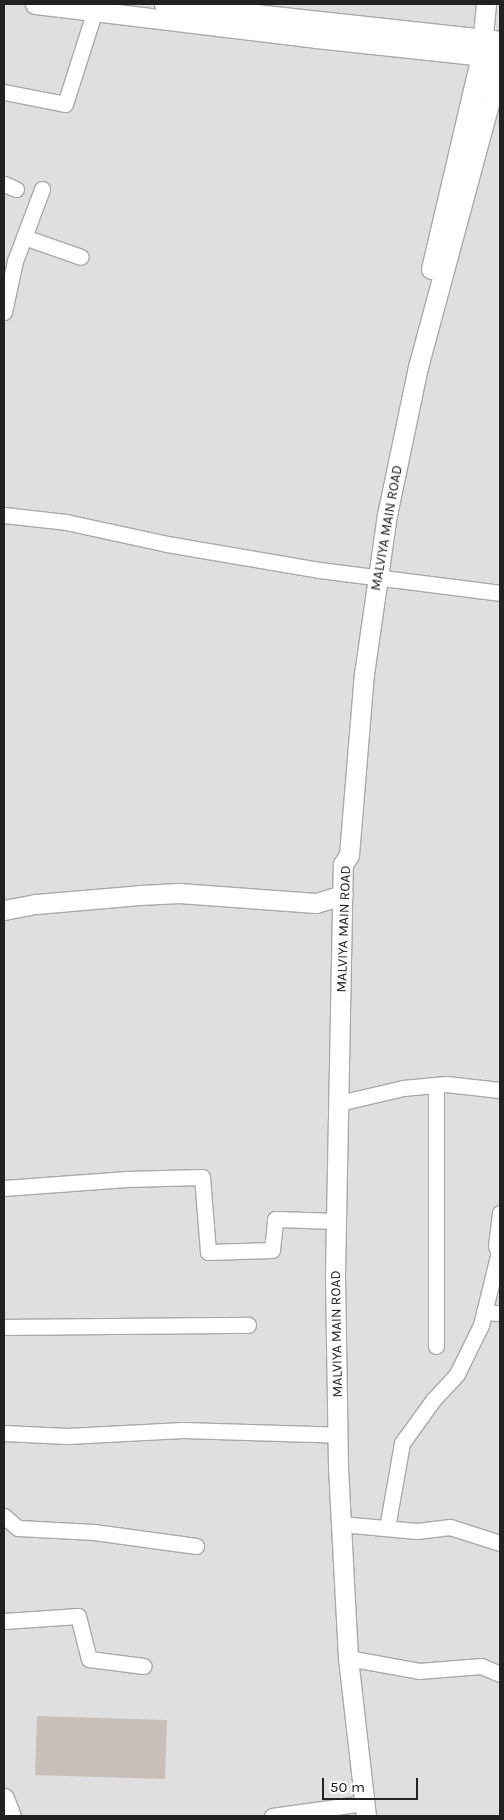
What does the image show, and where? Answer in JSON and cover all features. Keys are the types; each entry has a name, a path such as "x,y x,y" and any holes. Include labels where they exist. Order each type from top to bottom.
{"street":[{"path":"36,4 95,8 494,50"},
{"path":"164,4 494,50"},
{"path":"486,4 494,50"},
{"path":"4,92 65,104 95,8"},
{"name":"MALVIYA MAIN ROAD","path":"365,1810 348,1658 338,1435 336,1273 344,864 338,856 351,771 354,667 372,576 386,465 414,366 494,50"},
{"path":"4,312 15,261 42,189"},
{"path":"24,237 81,257"},
{"path":"4,515 66,522 166,544 319,570 372,576 402,583 500,594"},
{"path":"4,910 36,904 179,893 316,903 343,895"},
{"path":"436,1085 436,1346"},
{"path":"339,1103 402,1088 436,1085 500,1090"},
{"path":"4,1188 127,1178 202,1177 208,1252 272,1250 275,1219 338,1221"},
{"path":"387,1528 402,1443 433,1400 456,1374 481,1325 499,1256 496,1246 500,1213"},
{"path":"484,1312 500,1313"},
{"path":"4,1328 248,1325"},
{"path":"4,1433 67,1436 183,1430 338,1435"},
{"path":"4,1516 18,1528 94,1532 196,1546"},
{"path":"341,1524 417,1532 450,1527 500,1542"},
{"path":"4,1620 78,1616 89,1659 144,1666"},
{"path":"348,1658 419,1671 481,1666 500,1674"},
{"path":"4,1798 8,1816"},
{"path":"272,1816 365,1810"}],"shaded area":[{"path":"4,4 500,4 500,1816 4,1816"}],"building":[{"path":"37,1716 167,1720 165,1779 35,1775"}]}
